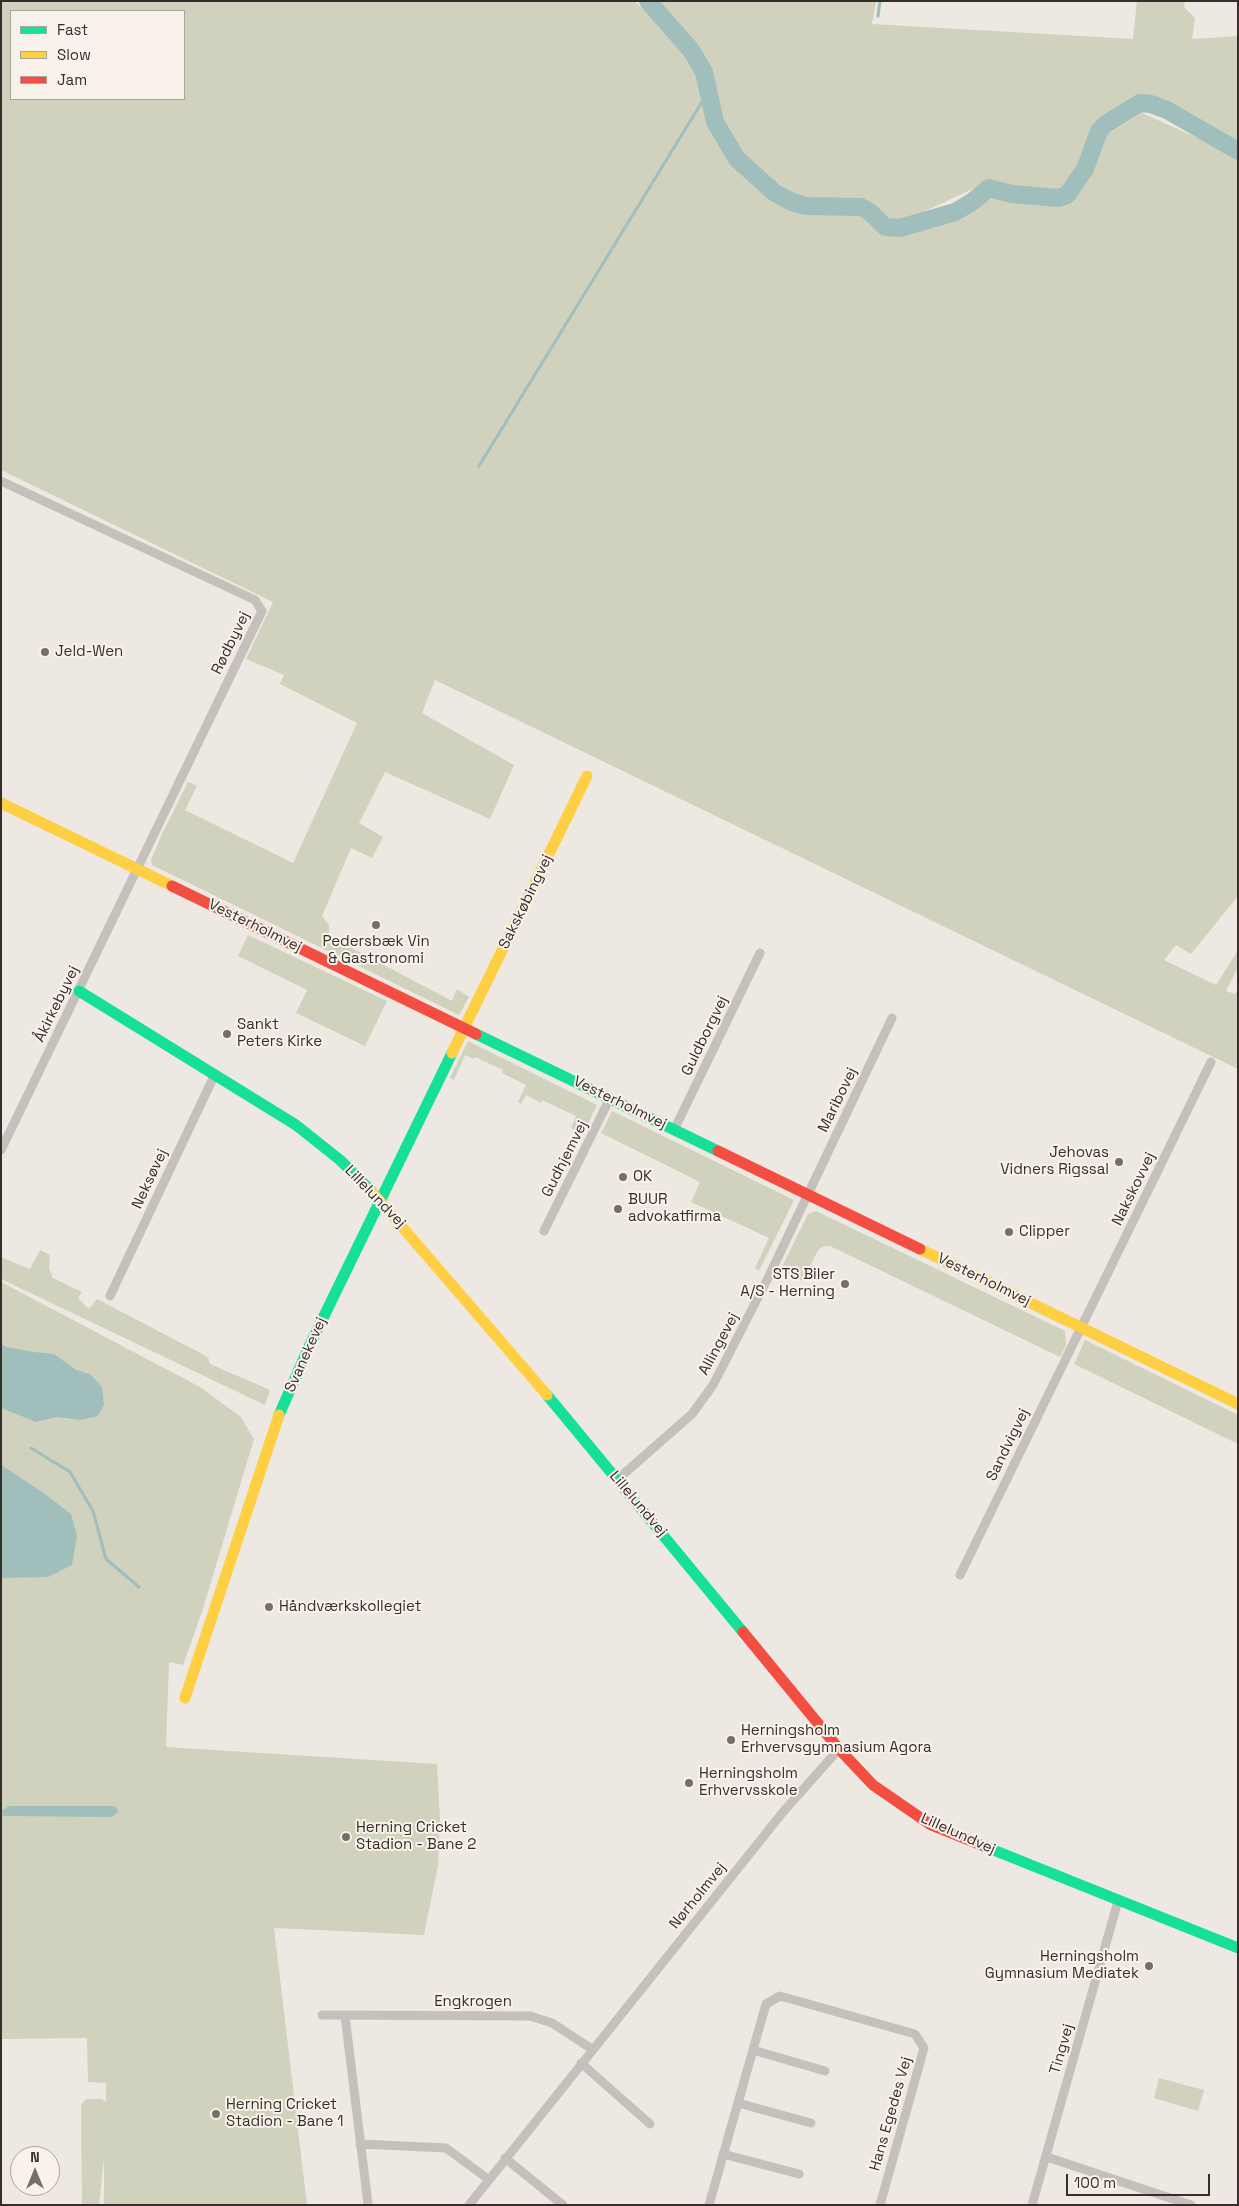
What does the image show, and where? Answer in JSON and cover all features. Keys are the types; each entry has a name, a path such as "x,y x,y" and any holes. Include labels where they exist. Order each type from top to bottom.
{"street":[{"name":"Rødbyvej","path":"1,481 254,600 262,611 138,869"},
{"name":"Sakskøbingvej","path":"465,1028 587,776"},
{"name":"Vesterholmvej","path":"1,803 1238,1404"},
{"name":"Åkirkebyvej","path":"1,1150 138,869"},
{"name":"Guldborgvej","path":"674,1130 760,953"},
{"name":"Lillelundvej","path":"79,991 296,1125 340,1160 380,1200 618,1479 839,1749 873,1785 931,1825 1238,1948"},
{"name":"Maribovej","path":"808,1194 892,1018"},
{"name":"Svanekevej","path":"185,1698 276,1422 308,1349 465,1028"},
{"name":"Nakskovvej","path":"1081,1328 1211,1062"},
{"name":"Neksøvej","path":"110,1296 215,1074"},
{"name":"Gudhjemvej","path":"544,1231 610,1098"},
{"name":"Allingevej","path":"618,1479 692,1414 713,1385 768,1278 808,1194"},
{"name":"Sandvigvej","path":"960,1574 1081,1328"},
{"name":"Nørholmvej","path":"469,2205 783,1812 839,1749"},
{"name":"Tingvej","path":"1032,2205 1118,1901"},
{"name":"Hans Egedes Vej","path":"753,2050 766,2004 780,1996 914,2034 924,2048 880,2205"},
{"name":"Engkrogen","path":"322,2015 530,2016 552,2023 592,2049"},
{"path":"345,2016 368,2204"},
{"path":"709,2205 753,2050 825,2072"},
{"path":"581,2064 650,2124"},
{"path":"738,2103 811,2123"},
{"path":"360,2144 446,2148 488,2179"},
{"path":"723,2154 799,2174"},
{"path":"1047,2157 1191,2205"},
{"path":"505,2158 563,2205"}],"green space":[{"path":"1,1 635,1 687,55 698,79 708,121 730,162 782,207 861,215 884,235 990,198 1070,201 1108,134 1142,113 1231,153 1238,160 1238,896 1191,954 1176,945 1164,960 1216,985 1238,950 1238,967 1226,991 1235,994 1238,990 1238,1069 435,680 422,713 514,765 490,819 385,772 359,823 383,837 372,858 351,848 322,916 329,925 329,936 452,1001 457,989 469,997 459,1015 152,865 151,860 161,836 188,782 197,786 185,810 293,863 357,723 280,684 284,675 246,659 273,602 1,470"},
{"path":"654,1 876,1 872,24 1133,39 1137,1 1185,1 1184,7 1195,18 1192,39 1238,36 1238,145 1156,100 1136,100 1098,124 1081,165 1062,191 1014,190 988,182 899,223 886,221 867,202 807,201 776,189 743,158 721,121 707,70 696,51"},
{"path":"248,935 387,1001 365,1046 296,1013 307,990 238,956"},
{"path":"468,1041 597,1105 583,1134 571,1128 576,1116 542,1100 541,1103 526,1095 521,1104 518,1102 526,1085 502,1073 503,1070 475,1057 474,1059 465,1055 454,1080 450,1078"},
{"path":"612,1111 794,1200 759,1271 755,1268 769,1238 691,1202 700,1182 601,1133"},
{"path":"816,1211 1065,1331 1066,1345 1060,1357 830,1246 824,1246 818,1250 803,1281 780,1271 808,1214"},
{"path":"40,1250 50,1255 49,1268 53,1278 82,1292 78,1298 89,1309 97,1299 208,1357 210,1364 270,1390 265,1405 1,1279 1,1257 30,1269"},
{"path":"1,1282 200,1387 241,1417 254,1439 202,1612 183,1665 169,1662 166,1747 437,1764 440,1820 438,1866 424,1935 274,1928 307,2205 104,2205 104,2157 99,2205 82,2205 81,2105 86,2099 102,2099 106,2102 106,2083 88,2082 87,2038 1,2039"},
{"path":"1085,1340 1238,1415 1238,1444 1074,1364"},
{"path":"1159,2078 1204,2090 1198,2111 1154,2098"}],"water":[{"path":"1,1344 6,1347 54,1354 76,1370 90,1374 102,1387 104,1405 98,1416 81,1420 57,1417 36,1422 1,1408"},
{"path":"1,1465 71,1514 77,1536 72,1565 48,1577 1,1578"},
{"path":"9,1806 111,1806 116,1807 118,1812 112,1817 3,1816 2,1810"}],"waterway":[{"path":"648,1 691,50 704,72 715,122 737,159 775,193 792,202 806,206 861,207 870,212 885,227 900,228 955,212 972,202 989,188 1012,194 1059,198 1067,195 1085,169 1099,131 1106,124 1140,103 1151,104 1167,110 1238,151"},
{"path":"878,16 880,1"},
{"path":"479,466 708,92"},
{"path":"31,1448 70,1472 93,1511 106,1559 139,1587"}],"traffic: fast":[{"path":"79,991 296,1125 340,1160 372,1192"},
{"path":"476,1034 718,1151"},
{"path":"279,1415 308,1349 452,1053"},
{"path":"547,1395 743,1632"},
{"path":"986,1847 1238,1948"}],"traffic: slow":[{"path":"452,1053 587,776"},
{"path":"1,803 172,886"},
{"path":"372,1192 547,1395"},
{"path":"920,1249 1238,1404"},
{"path":"185,1698 279,1415"}],"traffic: jam":[{"path":"172,886 476,1034"},
{"path":"718,1151 920,1249"},
{"path":"743,1632 839,1749 873,1785 931,1825 986,1847"}],"place":[{"name":"Jeld-Wen","path":"45,652"},
{"name":"Pedersbæk Vin & Gastronomi","path":"376,925"},
{"name":"Sankt Peters Kirke","path":"227,1034"},
{"name":"Jehovas Vidners Rigssal","path":"1119,1162"},
{"name":"OK","path":"623,1177"},
{"name":"BUUR advokatfirma","path":"618,1209"},
{"name":"Clipper","path":"1009,1232"},
{"name":"STS Biler A/S - Herning","path":"845,1284"},
{"name":"Håndværkskollegiet","path":"269,1607"},
{"name":"Herningsholm Erhvervsgymnasium Agora","path":"731,1740"},
{"name":"Herningsholm Erhvervsskole","path":"689,1783"},
{"name":"Herning Cricket Stadion - Bane 2","path":"346,1837"},
{"name":"Herningsholm Gymnasium Mediatek","path":"1149,1966"},
{"name":"Herning Cricket Stadion - Bane 1","path":"216,2114"}]}
